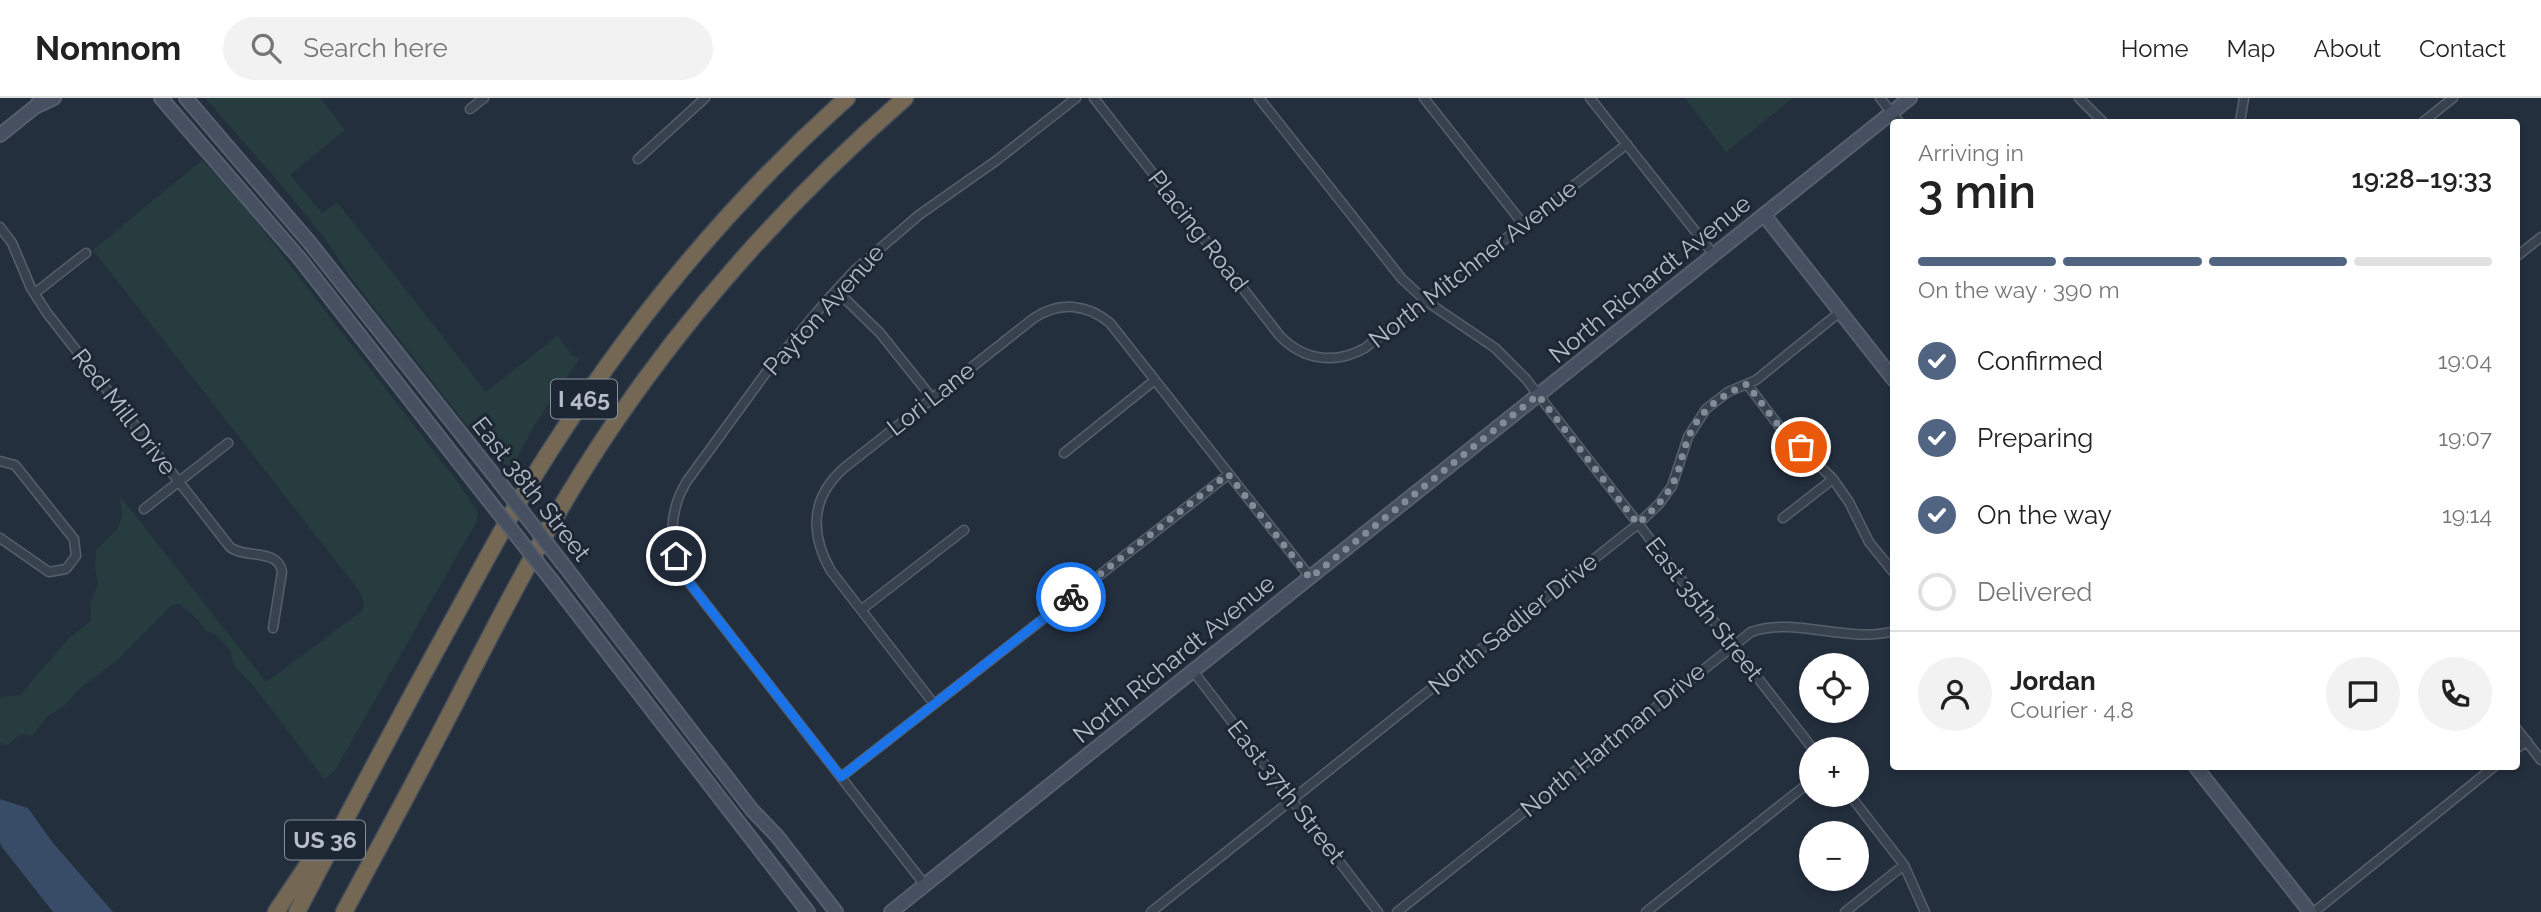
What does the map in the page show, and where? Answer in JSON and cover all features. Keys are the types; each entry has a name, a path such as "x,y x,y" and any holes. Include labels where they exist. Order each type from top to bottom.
{"highway":[{"name":"I 465","path":"296,912 512,512 605,368 668,286 730,214 847,98"},
{"name":"I 465","path":"344,912 537,547 612,426 673,341 741,260 804,191 905,98"},
{"name":"US 36","path":"276,912 373,768"}],"main road":[{"path":"0,135 38,103 54,98"},
{"name":"East 38th Street","path":"160,98 300,259 808,912"},
{"name":"East 38th Street","path":"186,98 326,262 752,810 836,912"},
{"name":"North Richardt Avenue","path":"1895,118 1910,98"},
{"name":"North Richardt Avenue","path":"891,912 1764,215 1890,122"},
{"path":"1764,215 1890,375"},
{"path":"2199,770 2312,912"}],"street":[{"path":"470,109 484,98"},
{"path":"638,159 705,98"},
{"name":"Payton Avenue","path":"841,777 684,576 673,547 673,515 677,497 765,374 836,290 905,226 997,160 1076,98"},
{"name":"Placing Road","path":"1094,98 1280,336 1292,347 1310,356"},
{"name":"East 35th Street","path":"1259,98 1389,265 1426,301 1495,348 1526,379 1804,737"},
{"path":"1424,98 1524,225"},
{"path":"1590,98 1714,255"},
{"path":"1880,98 1895,118"},
{"path":"2079,98 2100,119"},
{"path":"2241,119 2245,98"},
{"path":"2427,119 2453,98"},
{"name":"North Mitchner Avenue","path":"1310,356 1334,359 1357,352 1627,145"},
{"name":"Red Mill Drive","path":"0,226 12,243 47,313 233,550 273,558 278,562 282,572 273,628"},
{"path":"2520,254 2541,237"},
{"path":"35,293 86,253"},
{"path":"836,290 880,333 932,398"},
{"name":"Lori Lane","path":"861,610 823,557 817,540 816,522 824,494 837,474 932,398 1037,316 1056,308 1075,306 1096,312 1110,323 1155,380"},
{"name":"North Sadlier Drive","path":"1150,912 1638,524 1659,504 1672,486 1688,437 1700,416 1720,397 1756,380 1840,312"},
{"path":"1064,453 1155,380 1310,578"},
{"path":"1747,384 1779,426 1833,479 1849,502 1869,542 1890,568"},
{"path":"145,509 228,443"},
{"path":"0,461 15,465 74,539 76,556 66,569 49,572 0,538"},
{"path":"925,885 841,777 1228,474"},
{"path":"1783,518 1833,479"},
{"path":"934,704 861,610 964,530"},
{"name":"North Hartman Drive","path":"1397,912 1751,632 1769,627 1872,634 1890,632"},
{"name":"East 37th Street","path":"1193,671 1378,912"},
{"path":"2520,733 2541,760"},
{"path":"2520,747 2527,741"},
{"path":"2312,912 2490,770"},
{"path":"1646,912 1799,791"},
{"path":"1859,807 1904,865 1925,912"},
{"path":"1845,912 1904,865"}],"green space":[{"path":"205,98 320,98 345,130 290,175 322,213 337,202 486,392 557,336 572,355 580,358 534,426 513,466 502,463 481,443 348,274 327,241"},
{"path":"1685,98 1793,98 1726,152"},
{"path":"202,160 245,207 478,512 477,521 334,772 324,779 256,689 234,666 230,651 217,635 206,631 197,619 179,604 172,605 116,661 78,690 65,705 48,716 32,736 23,734 3,745 0,741 0,697 20,695 69,638 91,621 90,603 98,585 96,550 118,528 122,515 120,496 266,682 362,611 364,603 360,592 93,250"}],"water":[{"path":"0,799 28,808 53,843 113,912 53,912 2,847"}],"way so far":[{"path":"1071,597 1228,474 1310,578 1538,395 1638,524 1659,504 1672,486 1694,424 1706,409 1728,392 1747,384 1779,426 1801,447"}],"route":[{"path":"676,556 684,576 841,777 1071,597"}]}
